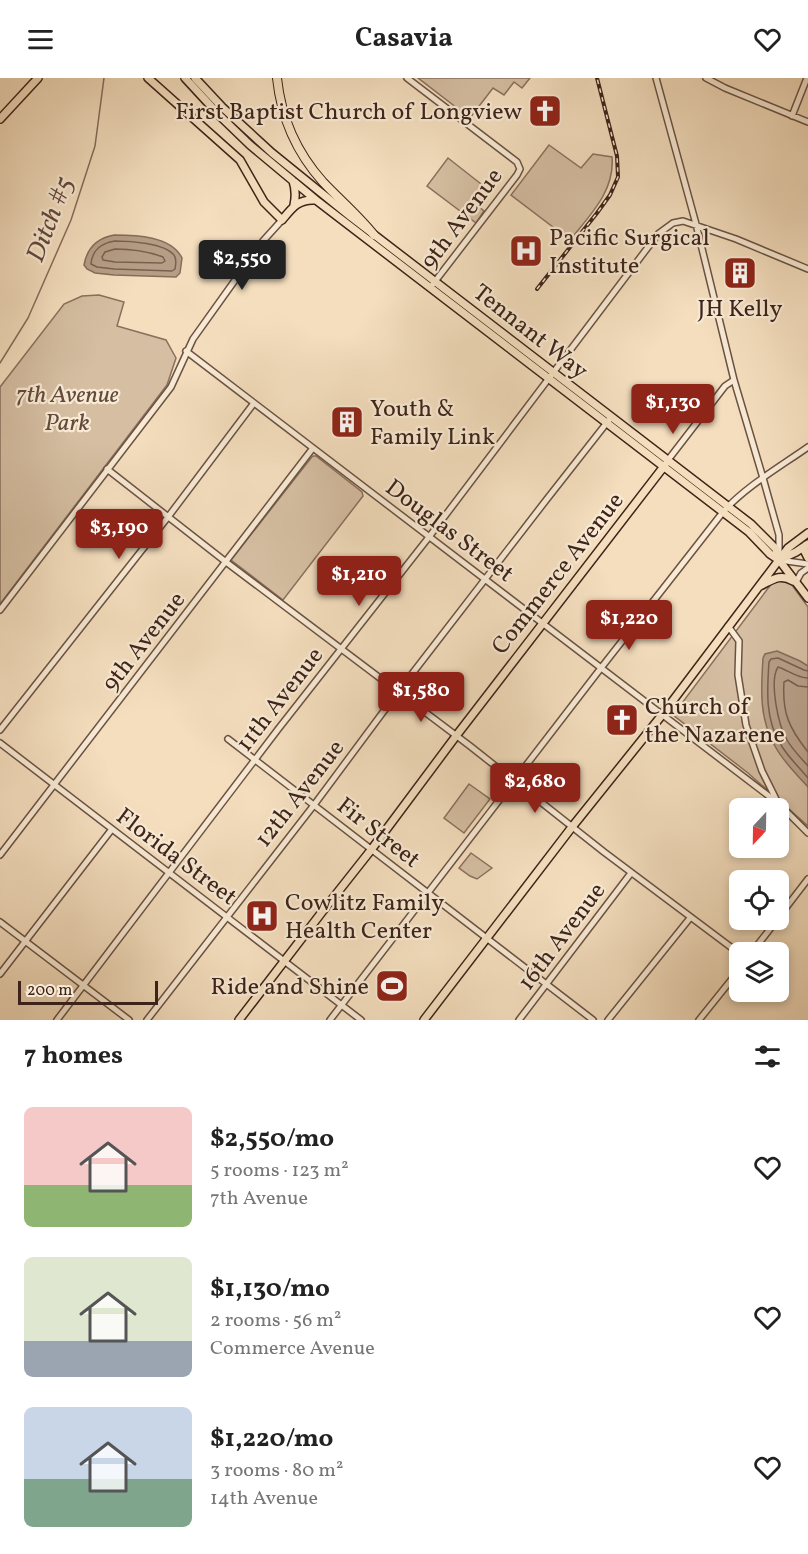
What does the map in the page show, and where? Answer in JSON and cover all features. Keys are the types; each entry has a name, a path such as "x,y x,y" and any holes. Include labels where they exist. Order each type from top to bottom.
{"highway":[{"path":"277,78 280,103 300,152 323,182 362,219 374,235"}],"main road":[{"path":"0,119 38,78"},
{"path":"148,78 240,160 264,202 282,220 294,205 296,196 292,181"},
{"name":"Tennant Way","path":"185,78 250,145 316,200 433,285 762,534 776,549 779,560 808,598"},
{"name":"Tennant Way","path":"195,78 222,107 272,153 433,285"},
{"path":"294,205 307,200 316,200"},
{"name":"Commerce Avenue","path":"239,1020 666,463"},
{"path":"424,1020 572,827 662,715 788,548 808,533"},
{"path":"779,560 807,544"},
{"path":"807,544 804,550 808,558"},
{"path":"758,588 778,577 787,577 796,582"}],"street":[{"name":"9th Avenue","path":"407,78 517,162 520,169 433,285"},
{"path":"657,78 734,380 779,536 779,560 808,566"},
{"path":"706,78 808,122"},
{"path":"792,116 807,78"},
{"path":"0,610 171,387 193,339 263,241 282,220"},
{"name":"11th Avenue","path":"57,1020 429,537 658,234 678,221 696,224"},
{"path":"696,224 808,269"},
{"name":"Douglas Street","path":"186,351 771,798"},
{"name":"Commerce Avenue","path":"666,463 725,386 734,380"},
{"path":"0,730 168,517 254,403"},
{"name":"12th Avenue","path":"147,1020 609,420"},
{"path":"330,1020 726,509 764,478 808,447"},
{"name":"9th Avenue","path":"0,855 313,448"},
{"path":"107,469 729,946"},
{"path":"796,582 808,566"},
{"path":"728,626 739,641 738,675 746,725 762,771 776,798"},
{"name":"Fir Street","path":"228,739 593,1020"},
{"name":"Florida Street","path":"0,743 361,1020"},
{"path":"789,814 808,833"},
{"path":"0,974 112,829"},
{"name":"16th Avenue","path":"519,1020 631,873"},
{"path":"789,904 808,879"},
{"path":"608,1020 690,918"},
{"path":"0,922 129,1020"},
{"path":"760,942 769,930"},
{"path":"699,1020 729,983"}],"green space":[{"path":"418,78 530,78 522,88 514,82 504,95 493,88 470,118"},
{"path":"549,145 581,168 593,154 612,157 610,181 600,202 570,240 511,195"},
{"path":"448,158 490,191 478,206 484,211 476,223 427,186"},
{"name":"7th Avenue Park","path":"99,295 124,302 117,326 166,340 176,358 167,385 0,604 0,387 64,304 82,296"},
{"path":"313,456 362,492 363,496 283,600 231,560"},
{"path":"778,579 789,581 808,607 808,826 789,809 789,798 776,798 673,715 772,583"},
{"path":"469,784 490,799 464,833 444,818"},
{"path":"471,853 492,868 477,879 459,868"}],"water":[{"path":"114,235 152,238 170,245 182,258 180,273 176,277 114,275 95,273 87,269 84,265 85,259 91,249 98,241"},
{"path":"777,651 808,666 808,787 782,757 766,725 762,692 763,658 765,654"}],"waterway":[{"name":"Ditch #5","path":"0,363 28,318 71,220 95,146 104,78"}],"railway":[{"path":"537,289 597,213 610,195 618,177 617,156 597,78"}],"place":[{"name":"First Baptist Church of Longview","path":"545,111"},
{"name":"Pacific Surgical Institute","path":"526,251"},
{"name":"JH Kelly","path":"740,273"},
{"name":"Youth & Family Link","path":"347,422"},
{"name":"Church of the Nazarene","path":"622,720"},
{"name":"Cowlitz Family Health Center","path":"262,916"},
{"name":"Ride and Shine","path":"392,986"}]}
